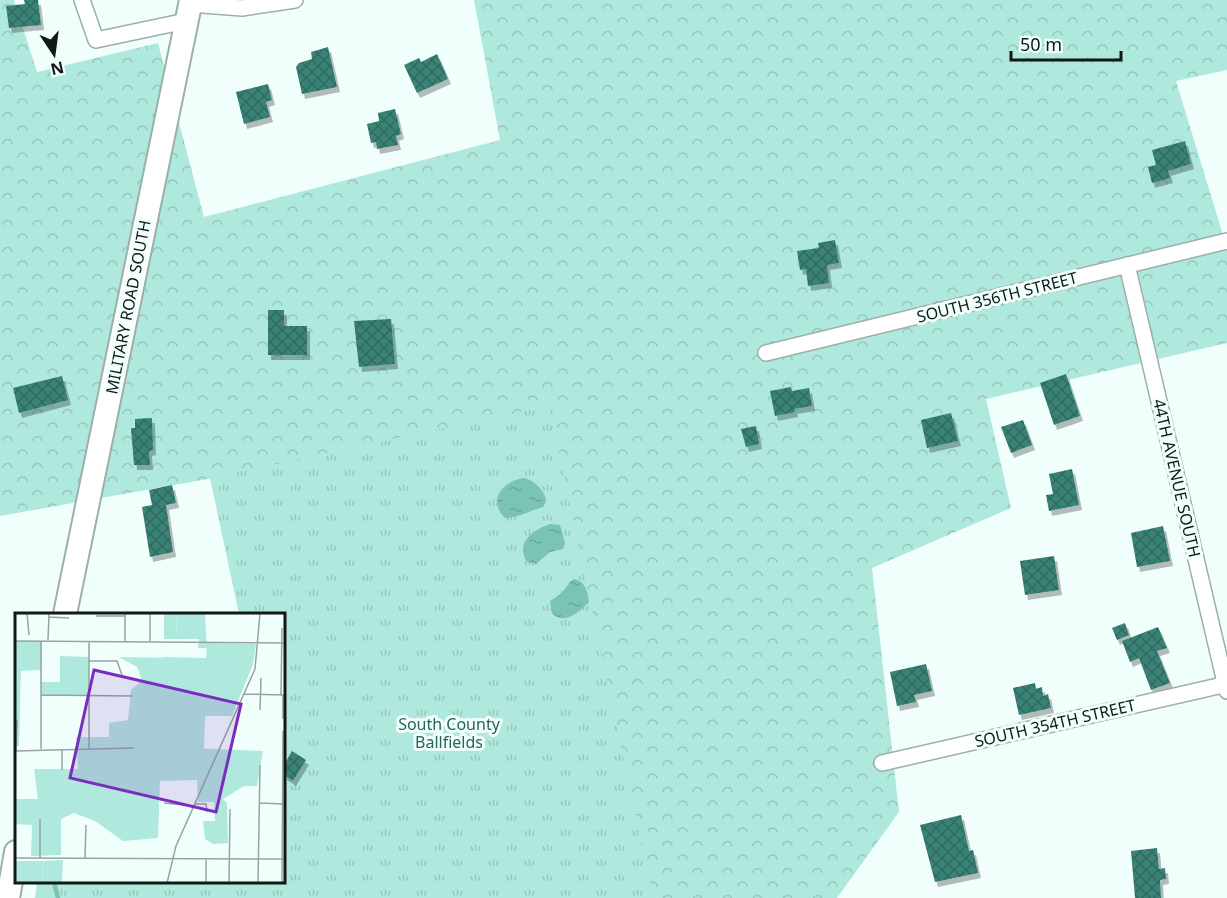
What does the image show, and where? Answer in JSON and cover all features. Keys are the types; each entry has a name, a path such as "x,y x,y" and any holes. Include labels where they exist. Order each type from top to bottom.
{"main road":[{"name":"MILITARY ROAD SOUTH","path":"65,613 189,8"},
{"path":"8,898 15,858"}],"street":[{"path":"82,0 96,40 189,8 242,8 295,0"},
{"name":"SOUTH 356TH STREET","path":"766,353 1227,241"},
{"name":"44TH AVENUE SOUTH","path":"1127,265 1226,687"},
{"name":"SOUTH 354TH STREET","path":"882,763 1226,687"}],"green space":[{"path":"0,0 14,0 37,72 158,43 204,217 500,140 474,0 1227,0 1227,70 1176,81 1227,248 1227,343 986,399 1011,508 872,568 899,812 837,898 570,898 523,423 0,516"},
{"name":"South County Ballfields","path":"549,406 653,898 35,898 37,883 285,883 285,613 239,613 210,478"}],"water":[{"path":"523,478 538,486 546,502 543,507 505,518 497,505 499,493 509,483"},
{"path":"550,524 560,525 565,543 563,549 550,552 536,564 527,562 523,548 528,538 532,533"},
{"path":"574,579 585,587 589,602 571,616 557,617 552,613 550,601 561,594"}],"building":[{"path":"24,0 38,0 41,25 9,28 6,6 25,4"},
{"path":"328,47 337,87 302,94 296,67 299,63 312,59 311,52"},
{"path":"437,54 448,79 417,93 404,65 419,58 421,62"},
{"path":"268,84 272,100 266,102 270,117 244,124 236,92"},
{"path":"395,109 401,134 396,136 398,145 377,149 376,142 371,143 367,124 379,121 378,113"},
{"path":"1185,141 1191,164 1168,171 1170,178 1152,183 1148,167 1156,165 1152,150"},
{"path":"835,240 839,263 827,265 829,283 808,286 806,269 800,270 797,251 819,248 818,243"},
{"path":"268,310 284,310 284,326 307,326 307,355 268,355"},
{"path":"391,319 395,364 359,367 354,321"},
{"path":"1066,374 1080,416 1054,425 1040,383"},
{"path":"62,376 68,400 19,413 13,388"},
{"path":"791,387 792,391 809,388 812,406 794,409 795,412 775,416 770,391"},
{"path":"951,413 958,441 927,448 921,420"},
{"path":"152,418 153,450 149,451 150,465 134,465 131,428 135,428 135,419"},
{"path":"1023,420 1032,445 1011,453 1001,427"},
{"path":"756,426 759,444 746,447 741,429"},
{"path":"1072,469 1079,505 1049,511 1046,495 1053,494 1049,474"},
{"path":"172,485 176,503 166,505 173,552 150,557 142,507 152,505 149,490"},
{"path":"1163,526 1170,561 1137,567 1131,533"},
{"path":"1054,556 1059,590 1025,595 1020,561"},
{"path":"1125,623 1129,635 1117,640 1112,628"},
{"path":"1158,627 1167,648 1157,651 1170,683 1151,690 1139,658 1130,662 1122,641"},
{"path":"926,664 932,691 914,695 916,702 897,706 890,672"},
{"path":"1035,683 1036,689 1042,687 1043,696 1048,694 1051,708 1019,715 1013,688"},
{"path":"292,751 306,760 293,781 285,776 285,763"},
{"path":"961,815 969,851 973,850 978,873 935,882 920,825"},
{"path":"1157,848 1159,869 1165,868 1166,879 1160,880 1161,898 1135,898 1131,851"}],"waterway":[{"path":"54,883 58,898"}]}
